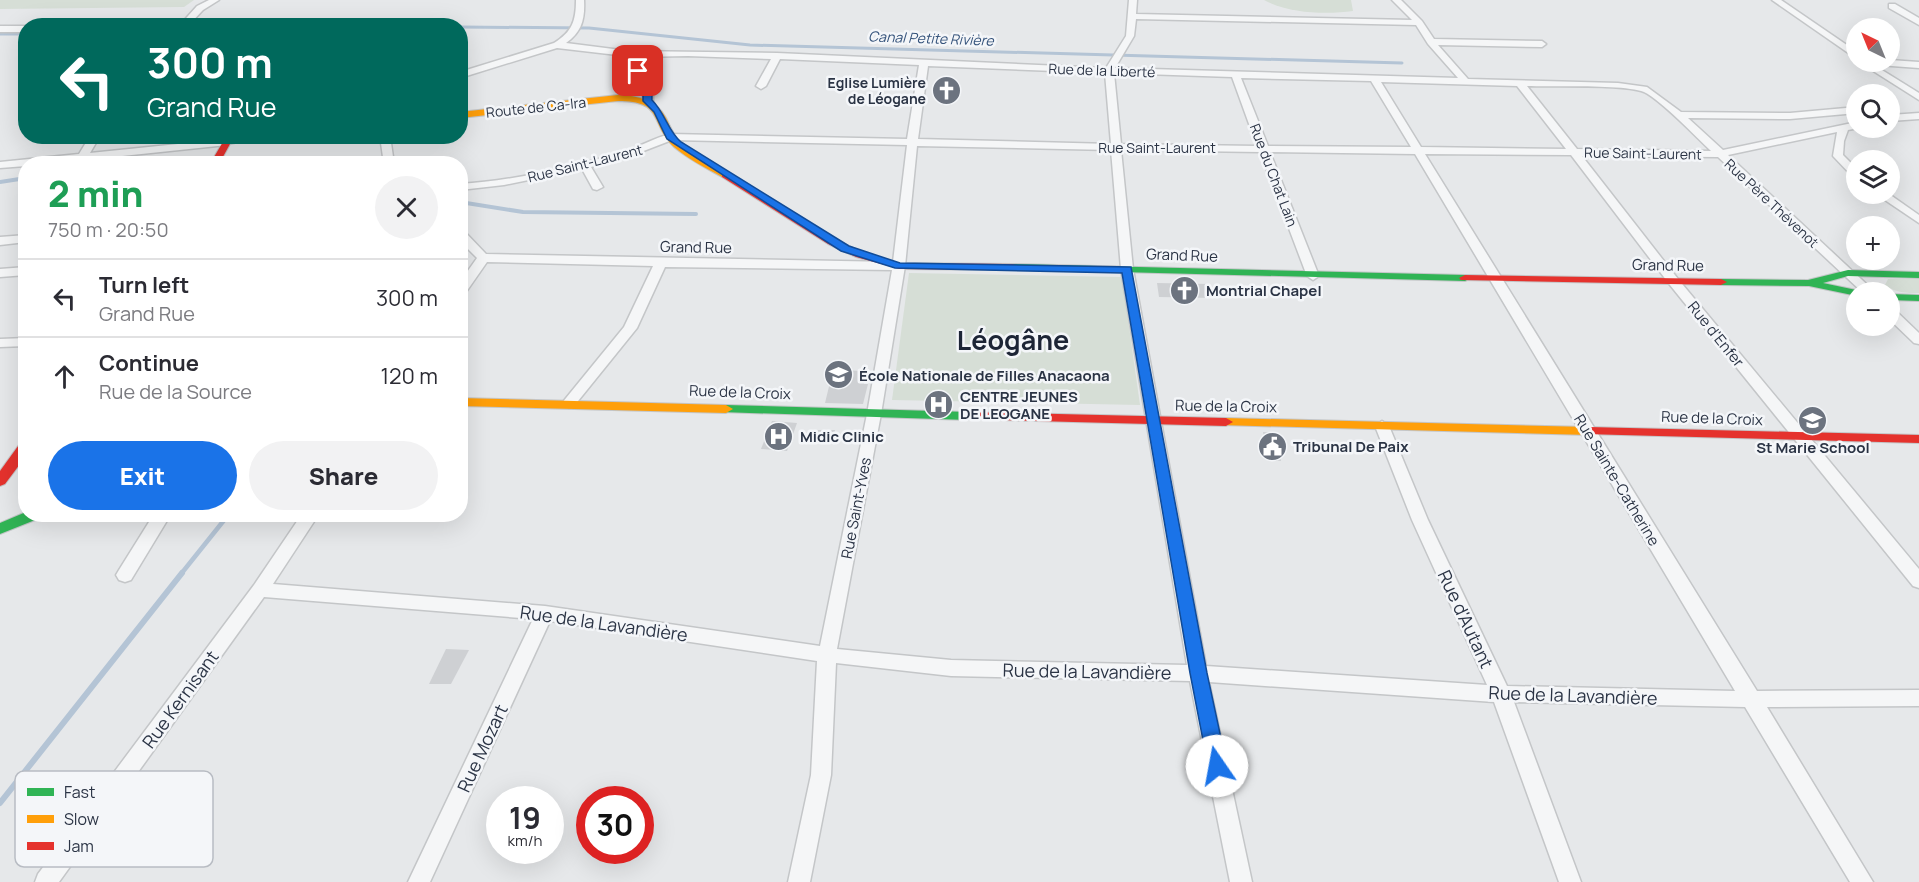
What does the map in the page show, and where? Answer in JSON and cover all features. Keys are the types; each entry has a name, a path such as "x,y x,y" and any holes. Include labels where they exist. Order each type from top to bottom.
{"street":[{"path":"191,18 200,8 215,0"},
{"path":"468,73 557,45 570,37 578,26 579,0"},
{"path":"1133,0 1130,36 1108,70 1127,269 1198,673 1241,882"},
{"path":"1396,0 1419,23 1431,42 1465,81"},
{"path":"1776,0 1846,48"},
{"path":"1892,6 1919,22"},
{"path":"1133,16 1419,23"},
{"path":"0,29 18,29"},
{"path":"0,38 18,38"},
{"path":"1431,42 1542,44"},
{"name":"Rue de la Liberté","path":"557,45 629,54 777,56 1108,70 1618,86 1647,90"},
{"path":"629,54 648,88 648,101 658,111 670,137 687,151 832,242 860,255 899,266"},
{"path":"762,86 777,56"},
{"name":"Rue Saint-Yves","path":"799,882 821,775 827,655 874,414 899,266 912,143 924,63"},
{"path":"1900,64 1919,65"},
{"path":"1880,72 1919,97"},
{"name":"Rue du Chat Lain","path":"1235,74 1313,276"},
{"name":"Rue Sainte-Catherine","path":"1374,78 1862,882"},
{"name":"Rue d'Enfer","path":"1520,83 1674,282 1919,580"},
{"name":"Rue Père Thévenot","path":"1647,90 1678,115 1858,282"},
{"name":"Route de Ca-Ira","path":"468,114 618,98 648,101"},
{"path":"1678,115 1822,117 1846,112"},
{"path":"1900,117 1919,116"},
{"path":"1845,128 1839,143 1838,156 1846,164"},
{"name":"Rue Saint-Laurent","path":"468,187 483,187 585,165 619,156 670,137 1114,147 1719,154 1845,128"},
{"path":"92,156 208,144"},
{"path":"0,165 18,163"},
{"path":"585,165 597,187"},
{"path":"1896,204 1919,220"},
{"path":"0,241 18,239"},
{"path":"468,242 483,258 468,280"},
{"name":"Grand Rue","path":"483,258 661,263 1127,269 1313,276 1809,283 1846,291"},
{"path":"569,403 630,328 661,263"},
{"path":"0,273 18,272"},
{"name":"Grand Rue","path":"1809,283 1848,273 1919,275"},
{"path":"1900,297 1919,298"},
{"path":"1900,322 1919,340"},
{"path":"0,343 18,342"},
{"name":"Rue de la Croix","path":"468,402 1919,439"},
{"name":"Rue d'Autant","path":"1382,426 1420,520 1501,693 1570,882"},
{"path":"0,481 18,457"},
{"path":"0,529 18,521"},
{"path":"125,575 158,522"},
{"name":"Rue Kernisant","path":"127,771 260,590 306,522"},
{"name":"Rue de la Lavandière","path":"260,590 545,613 827,655 951,668 1198,673 1501,693 1750,699 1919,698"},
{"name":"Rue Mozart","path":"419,882 545,613"},
{"name":"Rue Kernisant","path":"46,882 57,867"}],"shaded area":[{"path":"0,0 194,0 184,7 0,9"},
{"path":"1264,0 1351,0 1353,11 1307,12 1284,8"},
{"path":"909,273 1122,277 1140,405 892,400"},
{"path":"1888,279 1919,279 1919,293 1900,292 1900,282 1886,282"}],"building":[{"name":"Montrial Chapel","path":"1157,283 1210,284 1213,298 1159,297"},
{"path":"833,370 866,371 864,384 868,384 863,404 825,403"},
{"name":"Midic Clinic","path":"772,421 797,423 787,451 761,449"},
{"path":"817,430 835,430 833,443 815,443"},
{"name":"Tribunal De Paix","path":"1263,432 1276,433 1281,461 1268,460"},
{"path":"446,649 469,650 451,684 429,684"}],"waterway":[{"name":"Canal Petite Rivière","path":"468,27 589,28 750,45 1402,63"},
{"name":"Canal Petite Rivière","path":"0,34 18,34"},
{"path":"0,182 18,179"},
{"path":"468,203 523,212 696,214"},
{"path":"181,574 223,522"},
{"path":"25,771 182,573"},
{"path":"0,803 15,784"}],"traffic: fast":[{"path":"1013,267 1465,278"},
{"path":"1812,282 1848,273 1919,275"},
{"path":"1721,282 1809,283 1846,291"},
{"path":"1900,297 1919,298"},
{"path":"726,409 968,416"},
{"path":"0,529 18,521"}],"traffic: slow":[{"path":"468,114 618,98 639,100 650,104 655,109 668,134 677,144 725,175"},
{"path":"468,402 726,409"},
{"path":"1226,422 1589,431"}],"traffic: jam":[{"path":"219,156 226,144"},
{"path":"725,175 832,242 860,255 899,266 1013,267"},
{"path":"1465,278 1721,282"},
{"path":"968,416 1226,422"},
{"path":"1589,431 1919,439"},
{"path":"0,481 18,456"}],"place":[{"name":"Eglise Lumière de Léogane","path":"947,90"},
{"name":"Montrial Chapel","path":"1185,290"},
{"name":"École Nationale de Filles Anacaona","path":"838,375"},
{"name":"CENTRE JEUNES DE LEOGANE","path":"939,405"},
{"name":"St Marie School","path":"1813,420"},
{"name":"Midic Clinic","path":"779,436"},
{"name":"Tribunal De Paix","path":"1272,446"}],"district":[{"name":"Léogâne","path":"1013,339"}],"route":[{"path":"638,71 648,88 648,101 658,111 670,137 678,144 845,249 899,266 1127,269 1198,673 1217,766"}]}
